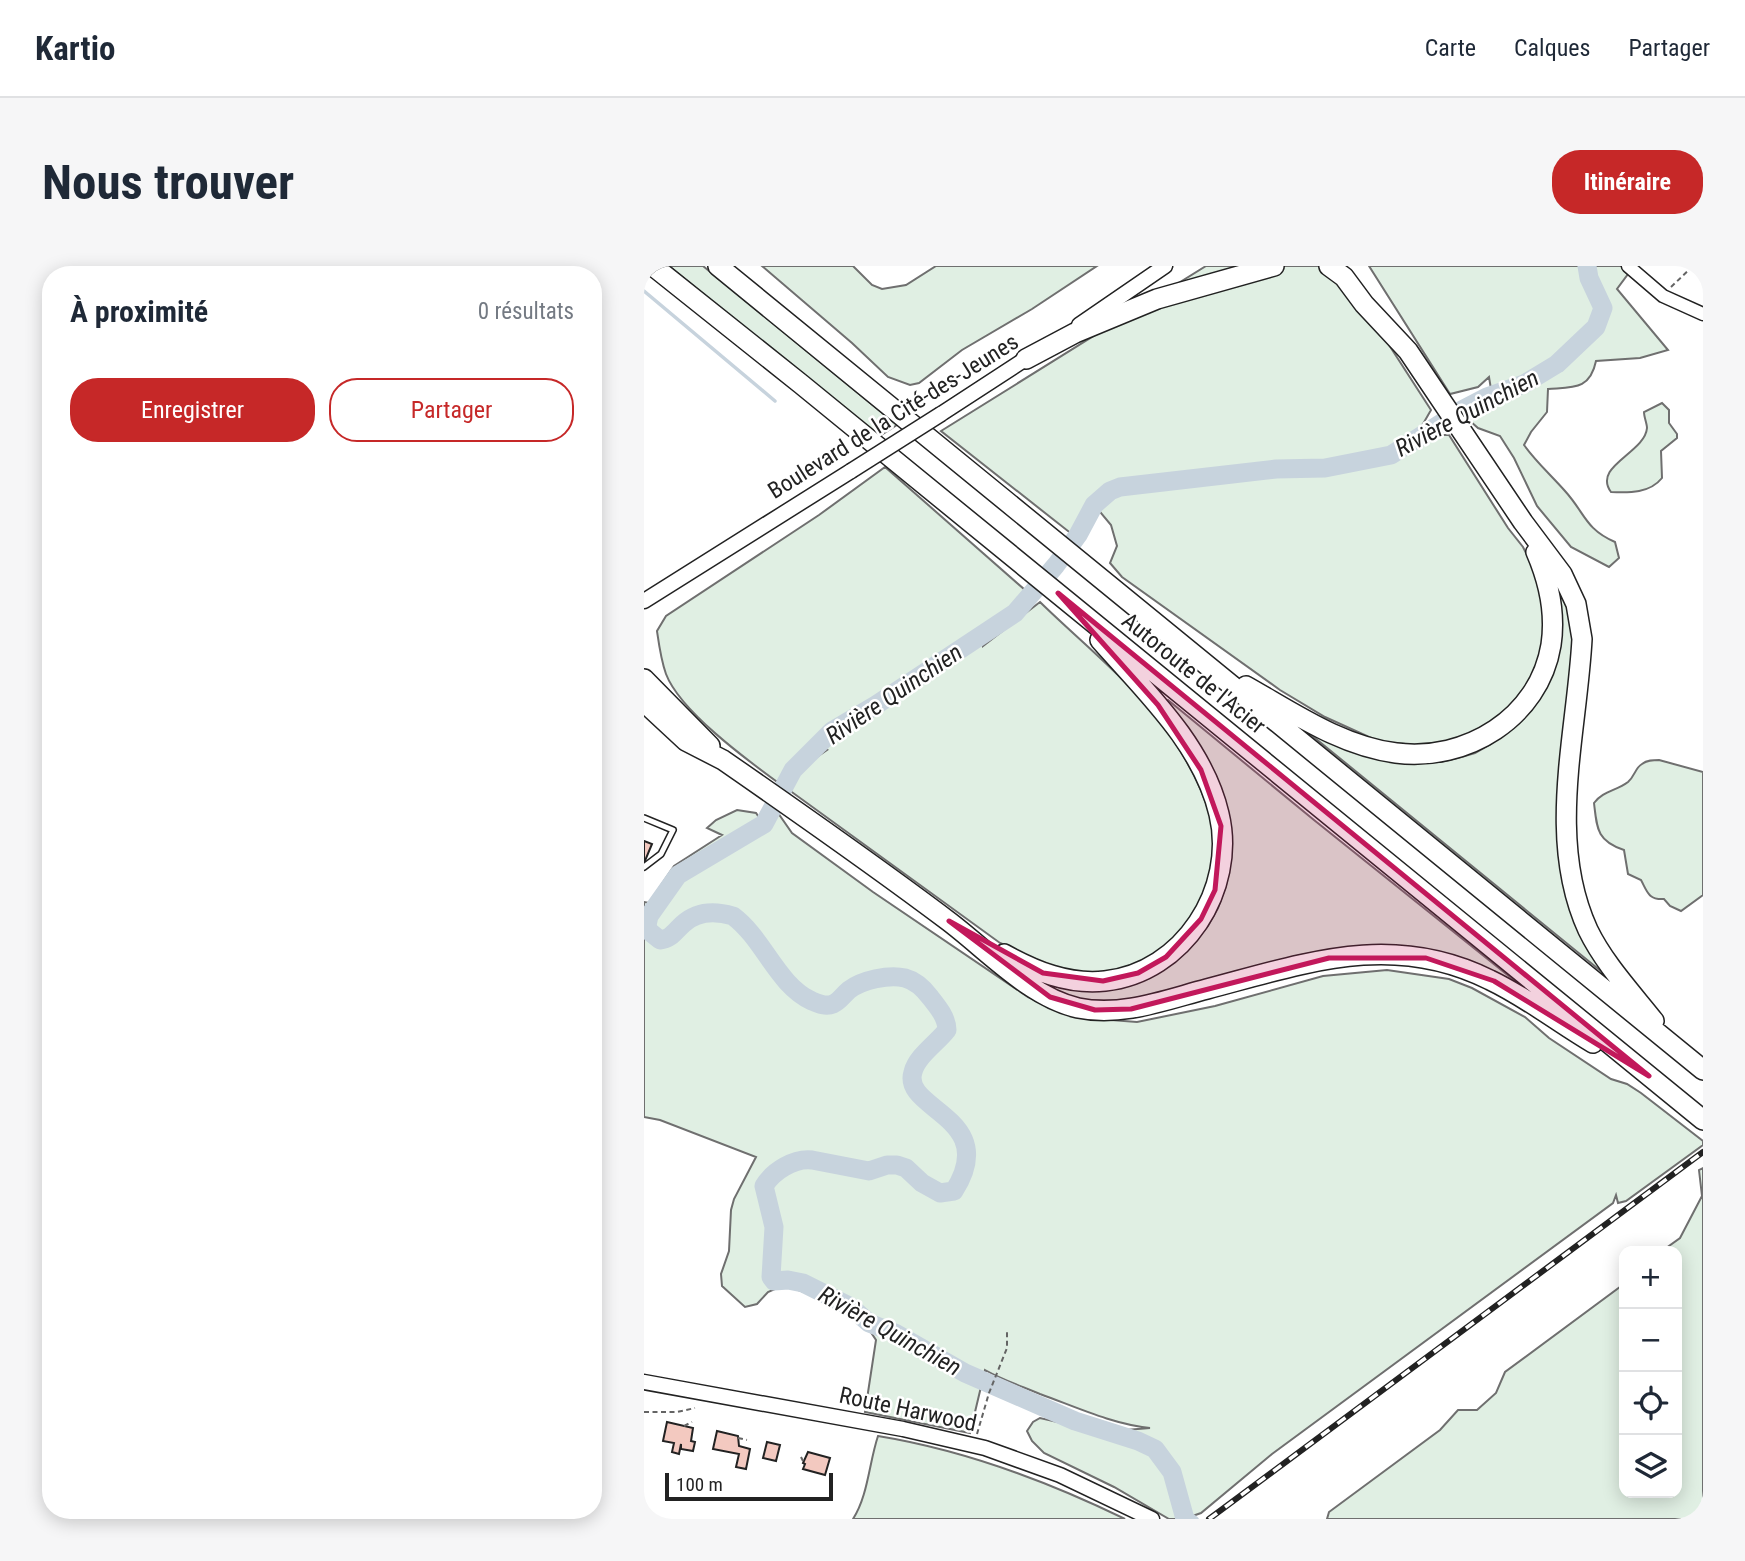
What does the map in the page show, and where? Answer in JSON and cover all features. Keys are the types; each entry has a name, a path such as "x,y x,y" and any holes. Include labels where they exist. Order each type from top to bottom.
{"highway":[{"name":"Autoroute de l'Acier","path":"653,266 1703,1120"},
{"name":"Autoroute de l'Acier","path":"718,266 1703,1070"},
{"path":"1026,359 1076,333 1157,299 1274,266"},
{"path":"1329,266 1344,277 1364,304 1408,351 1523,522 1562,574 1576,604 1581,627 1581,656 1566,816 1572,873 1588,930 1605,958 1677,1049"},
{"path":"1199,659 1316,726 1364,747 1415,755 1447,752 1479,741 1504,724 1527,698 1543,672 1551,645 1551,597 1543,568 1523,522"},
{"path":"949,921 1013,959 1043,973 1073,981 1103,981 1138,973 1166,957 1200,919 1215,890 1222,856 1221,826 1213,795 1201,770 1183,738 1158,705 1054,591"},
{"path":"644,679 723,760"},
{"path":"649,709 686,741 723,760 949,921 1033,987 1064,1004 1095,1010 1131,1009 1329,958 1380,954 1426,958 1464,968 1494,981 1556,1022 1649,1076"}],"main road":[{"name":"Boulevard de la Cité-des-Jeunes","path":"644,601 941,414 1165,266"},
{"name":"Route Harwood","path":"644,1382 903,1429 974,1445 1060,1475 1152,1519"}],"street":[{"path":"1628,266 1663,296 1703,314"}],"lane":[{"path":"644,818 673,830 661,854 644,867"}],"path":[{"path":"1663,296 1693,266"},
{"path":"974,1445 994,1378 1007,1348 1007,1329"},
{"path":"644,1412 677,1412 695,1408"},
{"path":"684,1426 692,1422"},
{"path":"738,1438 747,1440"},
{"path":"801,1457 803,1461"}],"highlighted area":[{"path":"1058,593 1649,1076 1494,981 1426,958 1329,958 1131,1009 1095,1010 1050,997 949,921 1043,973 1103,981 1138,973 1166,957 1201,919 1215,890 1221,826 1201,770 1158,705"}],"green space":[{"path":"669,266 703,266 897,425 878,437"},
{"path":"762,266 853,266 872,285 882,289 906,285 936,266 1097,266 1032,309 962,350 919,383 910,385 888,377"},
{"path":"1206,266 1338,266 1431,410 1423,424 1403,443 1410,454 1429,435 1449,435 1523,547 1544,598 1543,647 1527,687 1506,713 1485,730 1431,746 1380,742 1325,717 1280,690 1122,577 1110,563 1117,546 1111,525 1091,501 1073,535 941,431"},
{"path":"1369,266 1634,266 1617,289 1668,350 1640,358 1596,361 1585,382 1573,387 1548,389 1547,412 1524,445 1572,499 1591,526 1615,542 1619,558 1609,567 1571,547 1537,506 1500,436 1478,428 1470,421 1467,410 1473,403 1493,401 1489,377 1478,387 1450,394"},
{"path":"1662,403 1669,410 1669,423 1677,438 1661,451 1662,478 1646,489 1611,492 1607,483 1608,475 1644,437 1647,428 1644,412"},
{"path":"885,467 1025,590 1014,605 982,628 983,646 1040,602 1136,694 1170,735 1189,766 1211,819 1215,859 1211,878 1194,914 1182,931 1153,957 1122,969 1084,973 1046,964 1000,943 789,790 798,770 827,750 813,744 780,784 700,719 685,703 666,674 657,631 666,616 819,515"},
{"path":"1559,585 1576,629 1559,816 1605,969 1602,972 1310,734 1312,731 1416,763 1458,758 1491,744 1529,709 1555,587"},
{"path":"1168,700 1520,985 1518,988 1409,947 1383,945 1341,948 1301,955 1131,1001 1076,1000 1040,984 1042,980 1057,983 1179,957 1208,926 1218,908 1226,885 1231,845"},
{"path":"1659,760 1703,772 1703,895 1681,911 1670,906 1664,899 1651,896 1641,880 1628,874 1624,850 1603,838 1596,820 1594,803 1598,799 1628,782 1644,763"},
{"path":"737,810 756,813 767,829 778,813 792,833 873,892 1028,997 1052,1007 1098,1019 1137,1022 1215,1006 1323,976 1387,970 1449,979 1472,988 1525,1017 1549,1038 1611,1079 1627,1084 1641,1093 1703,1141 1703,1145 1626,1201 1618,1203 1616,1195 1613,1203 1272,1454 1201,1513 1184,1519 1169,1519 1114,1487 1044,1453 1032,1441 1027,1431 1033,1422 1040,1418 1101,1432 1150,1428 1094,1414 985,1370 970,1433 865,1412 876,1340 870,1331 846,1311 824,1299 784,1285 768,1292 757,1304 745,1307 722,1286 721,1274 729,1251 731,1210 756,1157 660,1120 644,1117 644,902 649,903 674,866 722,835 707,828 716,820"},
{"path":"1703,1168 1703,1519 1327,1519 1329,1512 1440,1430 1458,1410 1477,1410 1496,1393 1505,1372 1619,1288 1619,1498 1682,1498 1682,1246 1669,1246 1680,1238 1702,1196 1699,1170"},
{"path":"878,1436 942,1450 1004,1468 1125,1519 853,1519 865,1490"}],"building":[{"path":"644,841 652,844 644,863"},
{"path":"667,1422 693,1428 693,1451 681,1449 681,1444 679,1454 672,1452 674,1443 663,1441"},
{"path":"717,1431 738,1436 739,1446 750,1449 746,1469 736,1467 739,1454 713,1449"},
{"path":"767,1442 780,1445 776,1461 763,1458"},
{"path":"808,1452 830,1458 825,1475 803,1469"}],"waterway":[{"name":"Rivière Quinchien","path":"1185,1519 1172,1472 1155,1449 1075,1421 965,1373 895,1333 869,1323 851,1307 803,1283 774,1281 771,1277 774,1227 764,1186 778,1171 791,1163 812,1160 869,1171 897,1165 906,1168 922,1183 940,1193 954,1191 965,1166 966,1147 959,1131 921,1096 913,1085 915,1066 947,1030 941,1013 925,991 905,978 884,977 854,986 833,1004 820,1004 800,994 789,984 754,937 733,916 720,913 700,914 660,940 649,931 649,916 678,875 764,824 793,770 832,731 1015,613 1078,535 1094,505 1110,491 1120,487 1276,469 1325,468 1391,455 1462,410 1487,397 1524,384 1557,364 1596,327 1603,308 1589,278 1587,266"},
{"path":"644,291 775,401"},
{"path":"1183,1508 1197,1519"}],"railway":[{"path":"1209,1519 1703,1152"}]}
